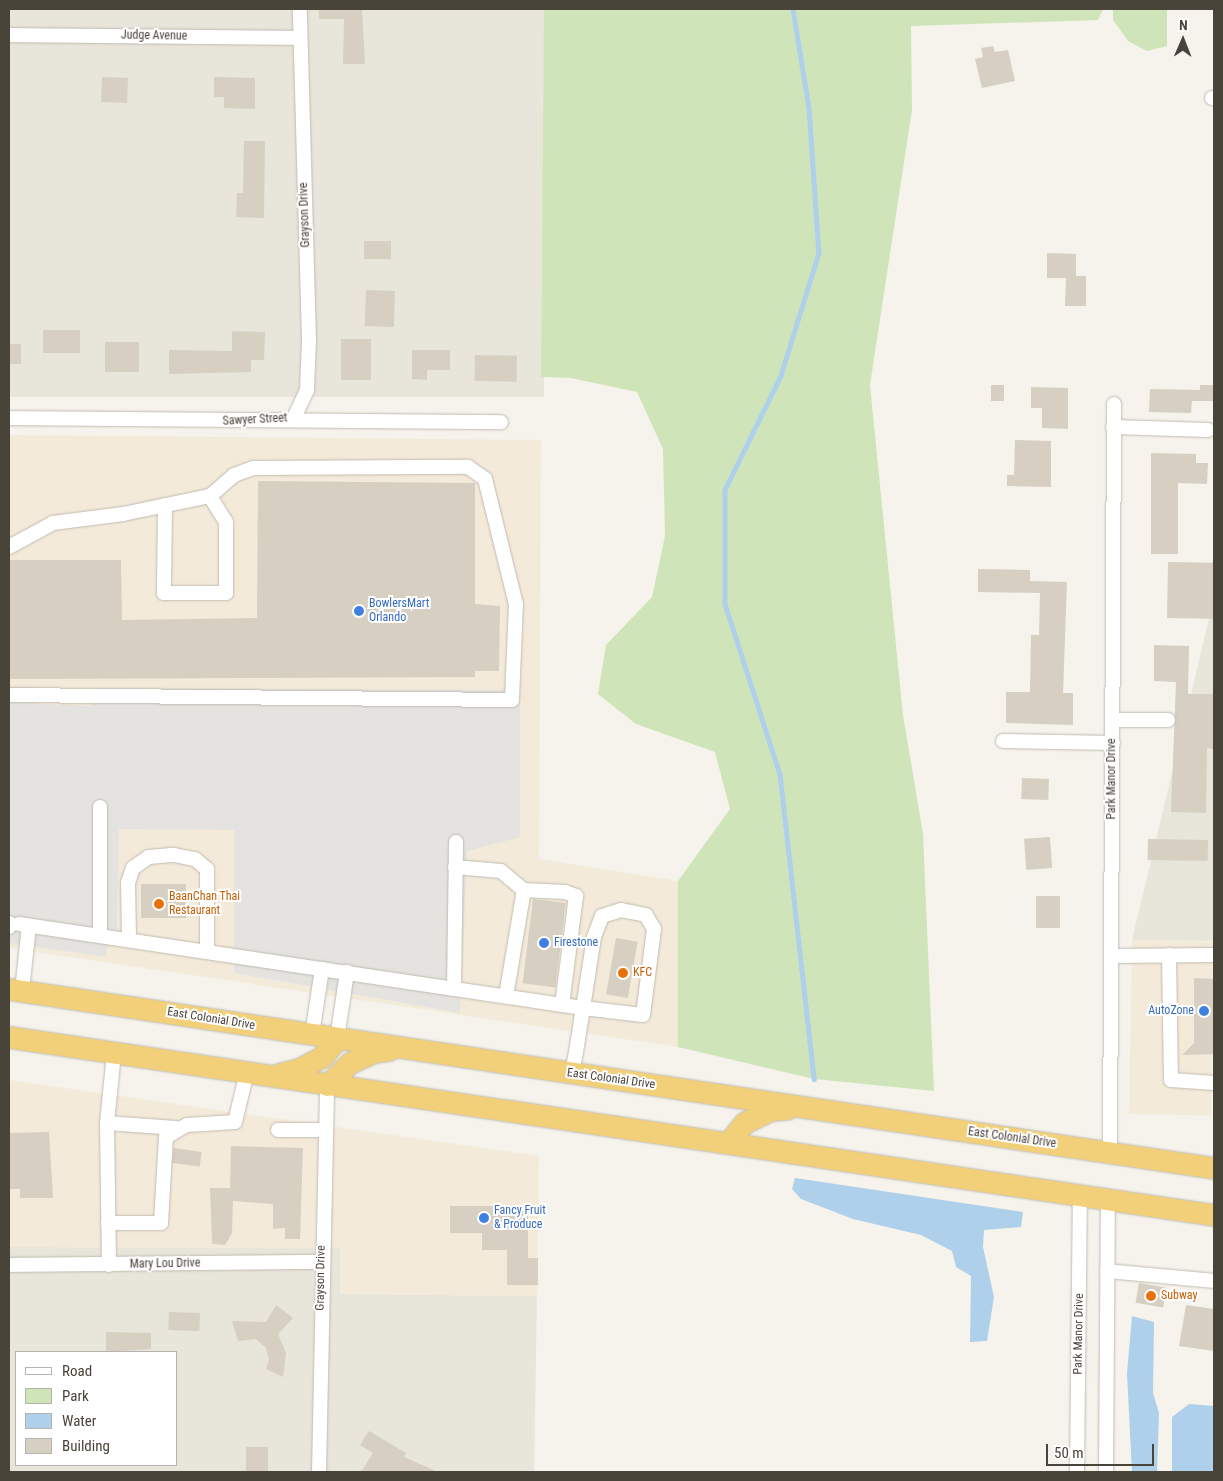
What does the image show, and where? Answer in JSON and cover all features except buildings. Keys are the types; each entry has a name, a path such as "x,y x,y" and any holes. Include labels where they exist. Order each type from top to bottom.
{"highway":[{"name":"East Colonial Drive","path":"16,990 1214,1168"},
{"path":"9,1037 1214,1215"},
{"path":"269,1076 299,1069 322,1057 337,1038"},
{"path":"327,1085 350,1063 374,1052 404,1048"},
{"path":"728,1143 744,1123 771,1110 802,1107"}],"street":[{"name":"Grayson Drive","path":"294,418 307,390 309,340 299,38 300,9"},
{"name":"Judge Avenue","path":"9,35 299,38"},
{"name":"Park Manor Drive","path":"1110,1153 1114,404"},
{"name":"Sawyer Street","path":"9,418 248,423 294,418 501,422"},
{"path":"1113,427 1208,430"},
{"path":"9,547 53,523 210,496 234,475 253,468 468,467 486,479 516,604 512,700 9,695"},
{"path":"165,505 164,593 226,593 226,522 210,496"},
{"path":"1112,720 1168,720"},
{"path":"1003,742 1112,743"},
{"path":"100,807 100,934"},
{"path":"454,989 456,842"},
{"path":"130,939 128,883 133,868 148,857 174,855 195,859 207,869 207,951"},
{"path":"455,866 501,871 524,890 565,892 576,896 562,1005"},
{"path":"506,996 524,890"},
{"path":"16,990 17,925 100,934 454,989 583,1008 643,1015 654,929 646,915 621,910 602,916 594,937 583,1008 572,1073"},
{"path":"1169,955 1171,1080 1214,1083"},
{"path":"1112,956 1214,955"},
{"path":"312,1035 322,969"},
{"path":"337,1038 347,972"},
{"path":"109,1265 107,1123 114,1053"},
{"path":"107,1123 176,1128 234,1122 247,1072"},
{"name":"Grayson Drive","path":"319,1472 327,1085"},
{"path":"108,1223 162,1223 166,1136 176,1128"},
{"path":"278,1130 326,1130"},
{"name":"Park Manor Drive","path":"1077,1472 1080,1195"},
{"path":"1106,1472 1108,1199"},
{"name":"Mary Lou Drive","path":"9,1265 322,1262"},
{"path":"1107,1271 1214,1280"}],"shaded area":[{"path":"9,9 544,9 544,397 9,397"},
{"path":"9,435 541,440 539,859 678,881 678,1047 9,948"},
{"path":"1214,598 1214,941 1132,940"},
{"path":"9,687 34,687 35,704 91,706 92,688 520,690 520,837 467,851 460,1013 234,973 234,830 119,829 117,945 108,944 106,957 9,943"},
{"path":"1132,940 1214,941 1211,1115 1129,1114"},
{"path":"9,1080 539,1156 537,1296 340,1294 340,1248 9,1247"},
{"path":"9,1247 340,1248 340,1294 537,1296 534,1472 9,1472"}],"green space":[{"path":"544,9 1103,9 1098,20 911,26 912,110 870,385 903,715 923,834 934,1091 814,1079 678,1047 678,881 730,809 715,752 636,724 598,694 606,645 652,597 665,536 663,449 637,392 571,378 541,377"},
{"path":"1113,9 1167,9 1167,46 1147,51 1128,41 1113,20"}],"water":[{"path":"795,1178 1023,1212 1021,1227 984,1230 983,1247 994,1297 987,1341 970,1342 971,1276 956,1267 952,1251 921,1235 853,1219 801,1199 792,1189"},
{"path":"1132,1316 1154,1322 1153,1393 1159,1413 1157,1472 1132,1472 1127,1373"},
{"path":"1189,1404 1214,1406 1214,1472 1172,1472 1172,1417"}],"waterway":[{"path":"793,9 809,108 819,253 781,376 725,490 725,604 780,774 814,1079"}],"place":[{"name":"BowlersMart Orlando","path":"359,611"},
{"name":"BaanChan Thai Restaurant","path":"159,904"},
{"name":"Firestone","path":"544,943"},
{"name":"KFC","path":"623,973"},
{"name":"AutoZone","path":"1204,1011"},
{"name":"Fancy Fruit & Produce","path":"484,1218"},
{"name":"Subway","path":"1151,1296"}]}
